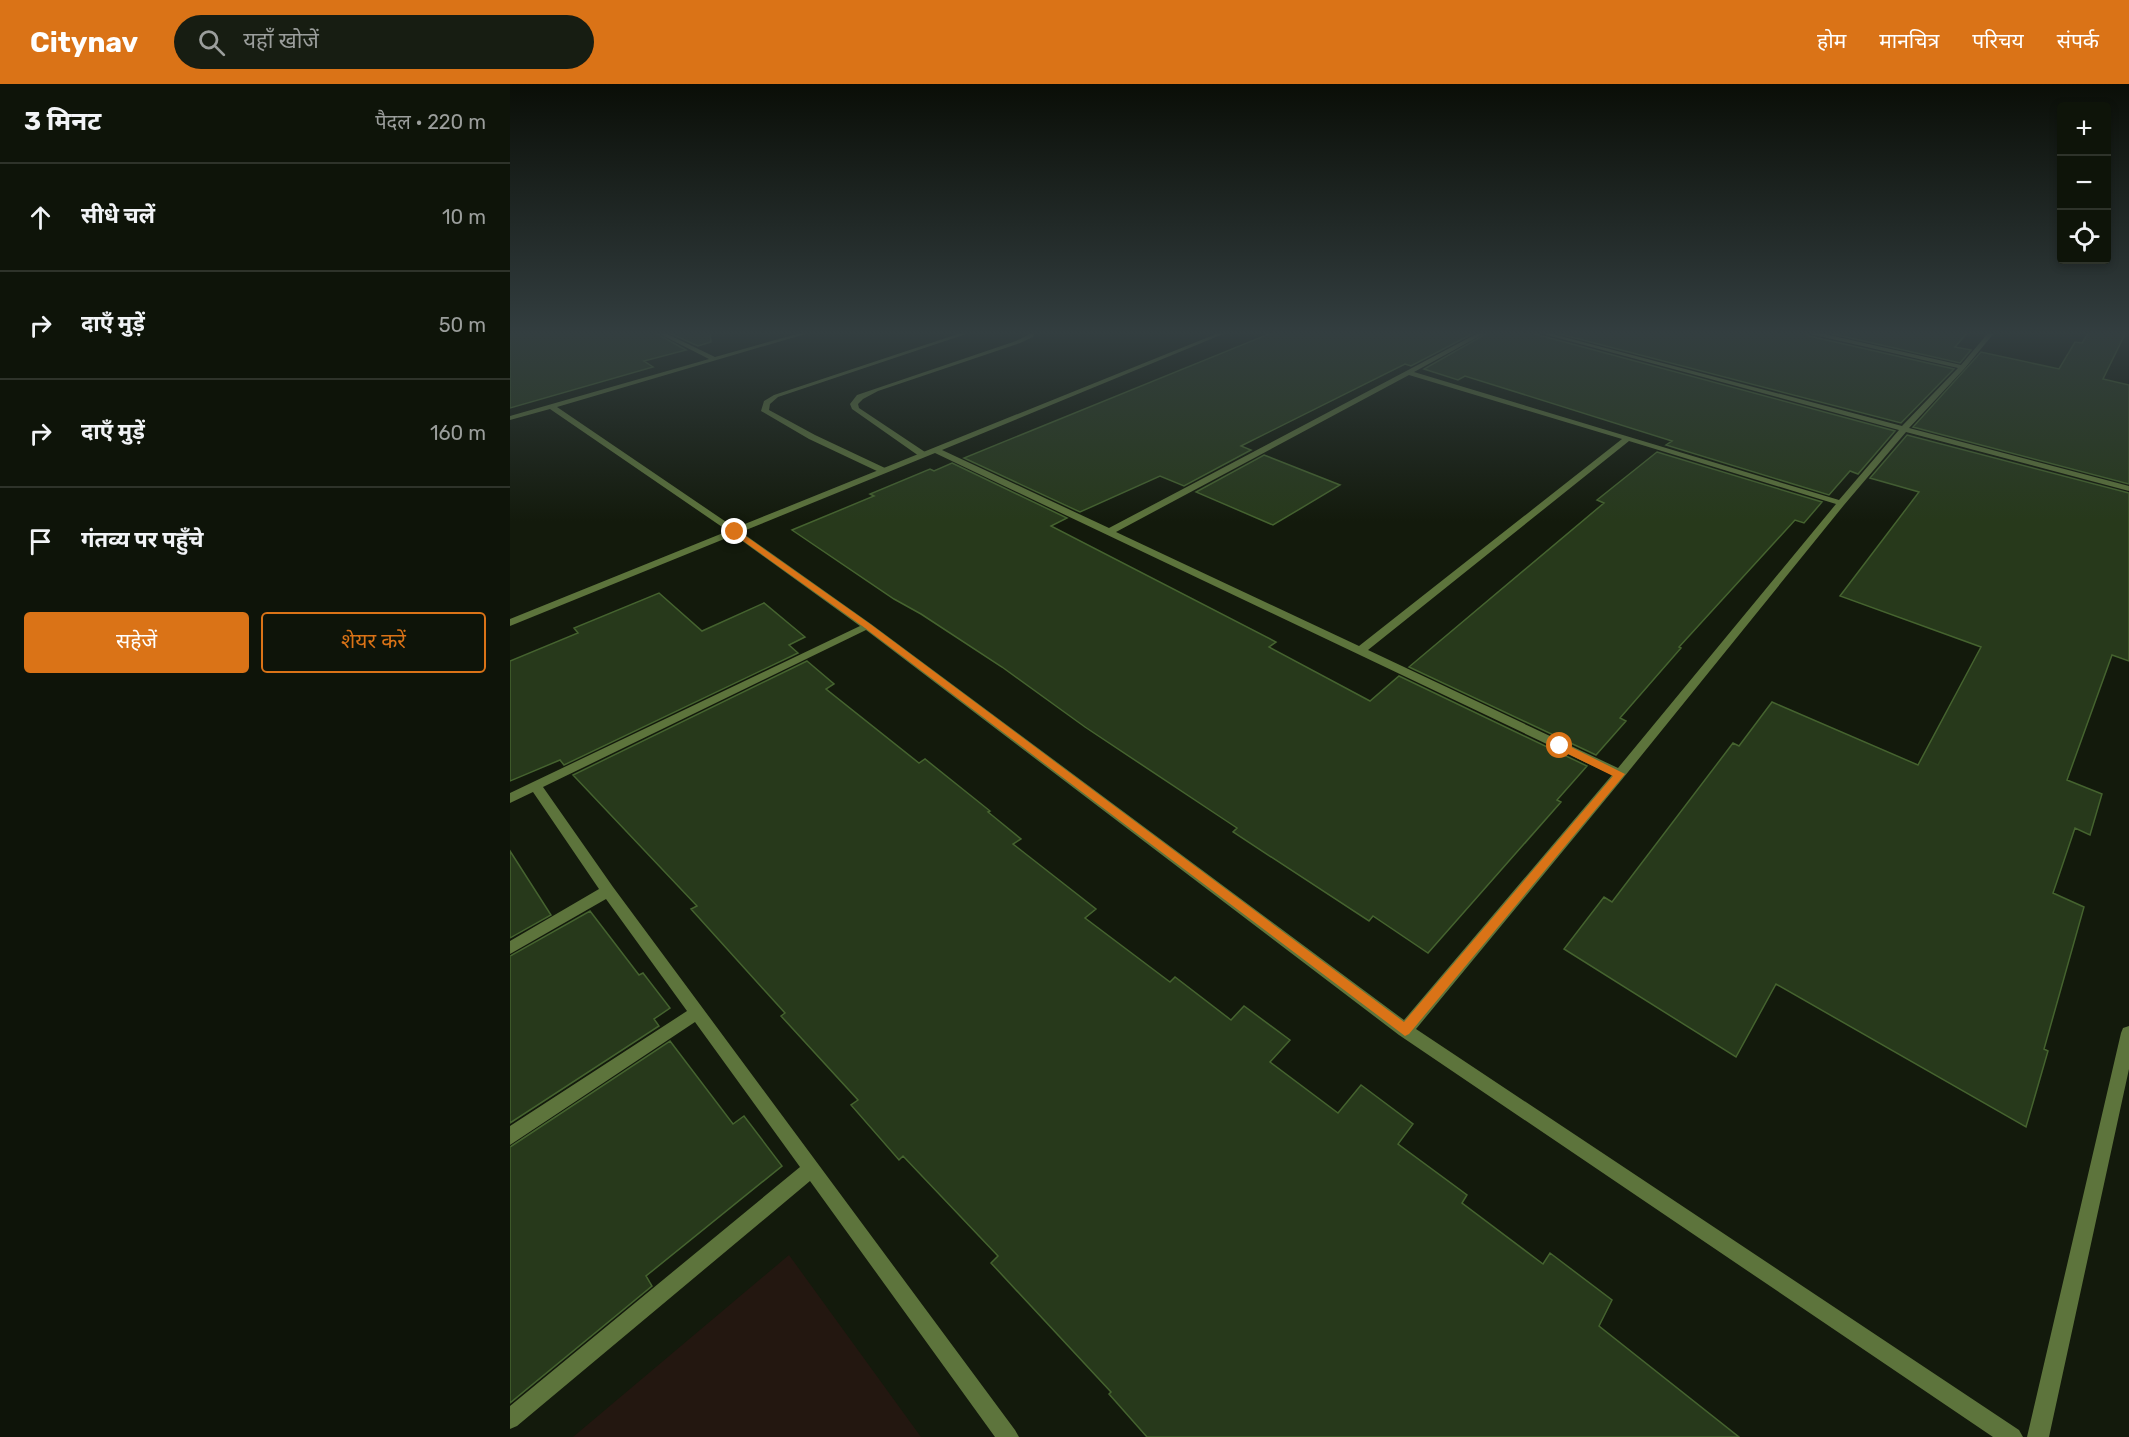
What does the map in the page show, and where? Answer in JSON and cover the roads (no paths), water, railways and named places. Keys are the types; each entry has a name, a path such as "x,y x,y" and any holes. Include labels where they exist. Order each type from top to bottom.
{"street":[{"path":"510,418 589,395"},
{"path":"779,395 766,403 765,411 812,438 882,470"},
{"path":"865,395 854,404 856,409 922,454"},
{"path":"510,623 1068,395"},
{"path":"1109,532 1365,395"},
{"path":"1485,395 1841,503"},
{"path":"1777,395 2129,489"},
{"path":"1405,1030 1620,774 1841,503 1904,429 1937,395"},
{"path":"551,406 867,626 1405,1030 2012,1437"},
{"path":"1360,651 1628,438"},
{"path":"934,449 1620,774"},
{"path":"510,798 867,626"},
{"path":"535,785 608,891 810,1170 1008,1437"},
{"path":"510,948 608,891"},
{"path":"510,1136 696,1012"},
{"path":"2038,1437 2129,1033"},
{"path":"510,1419 810,1170"}]}
